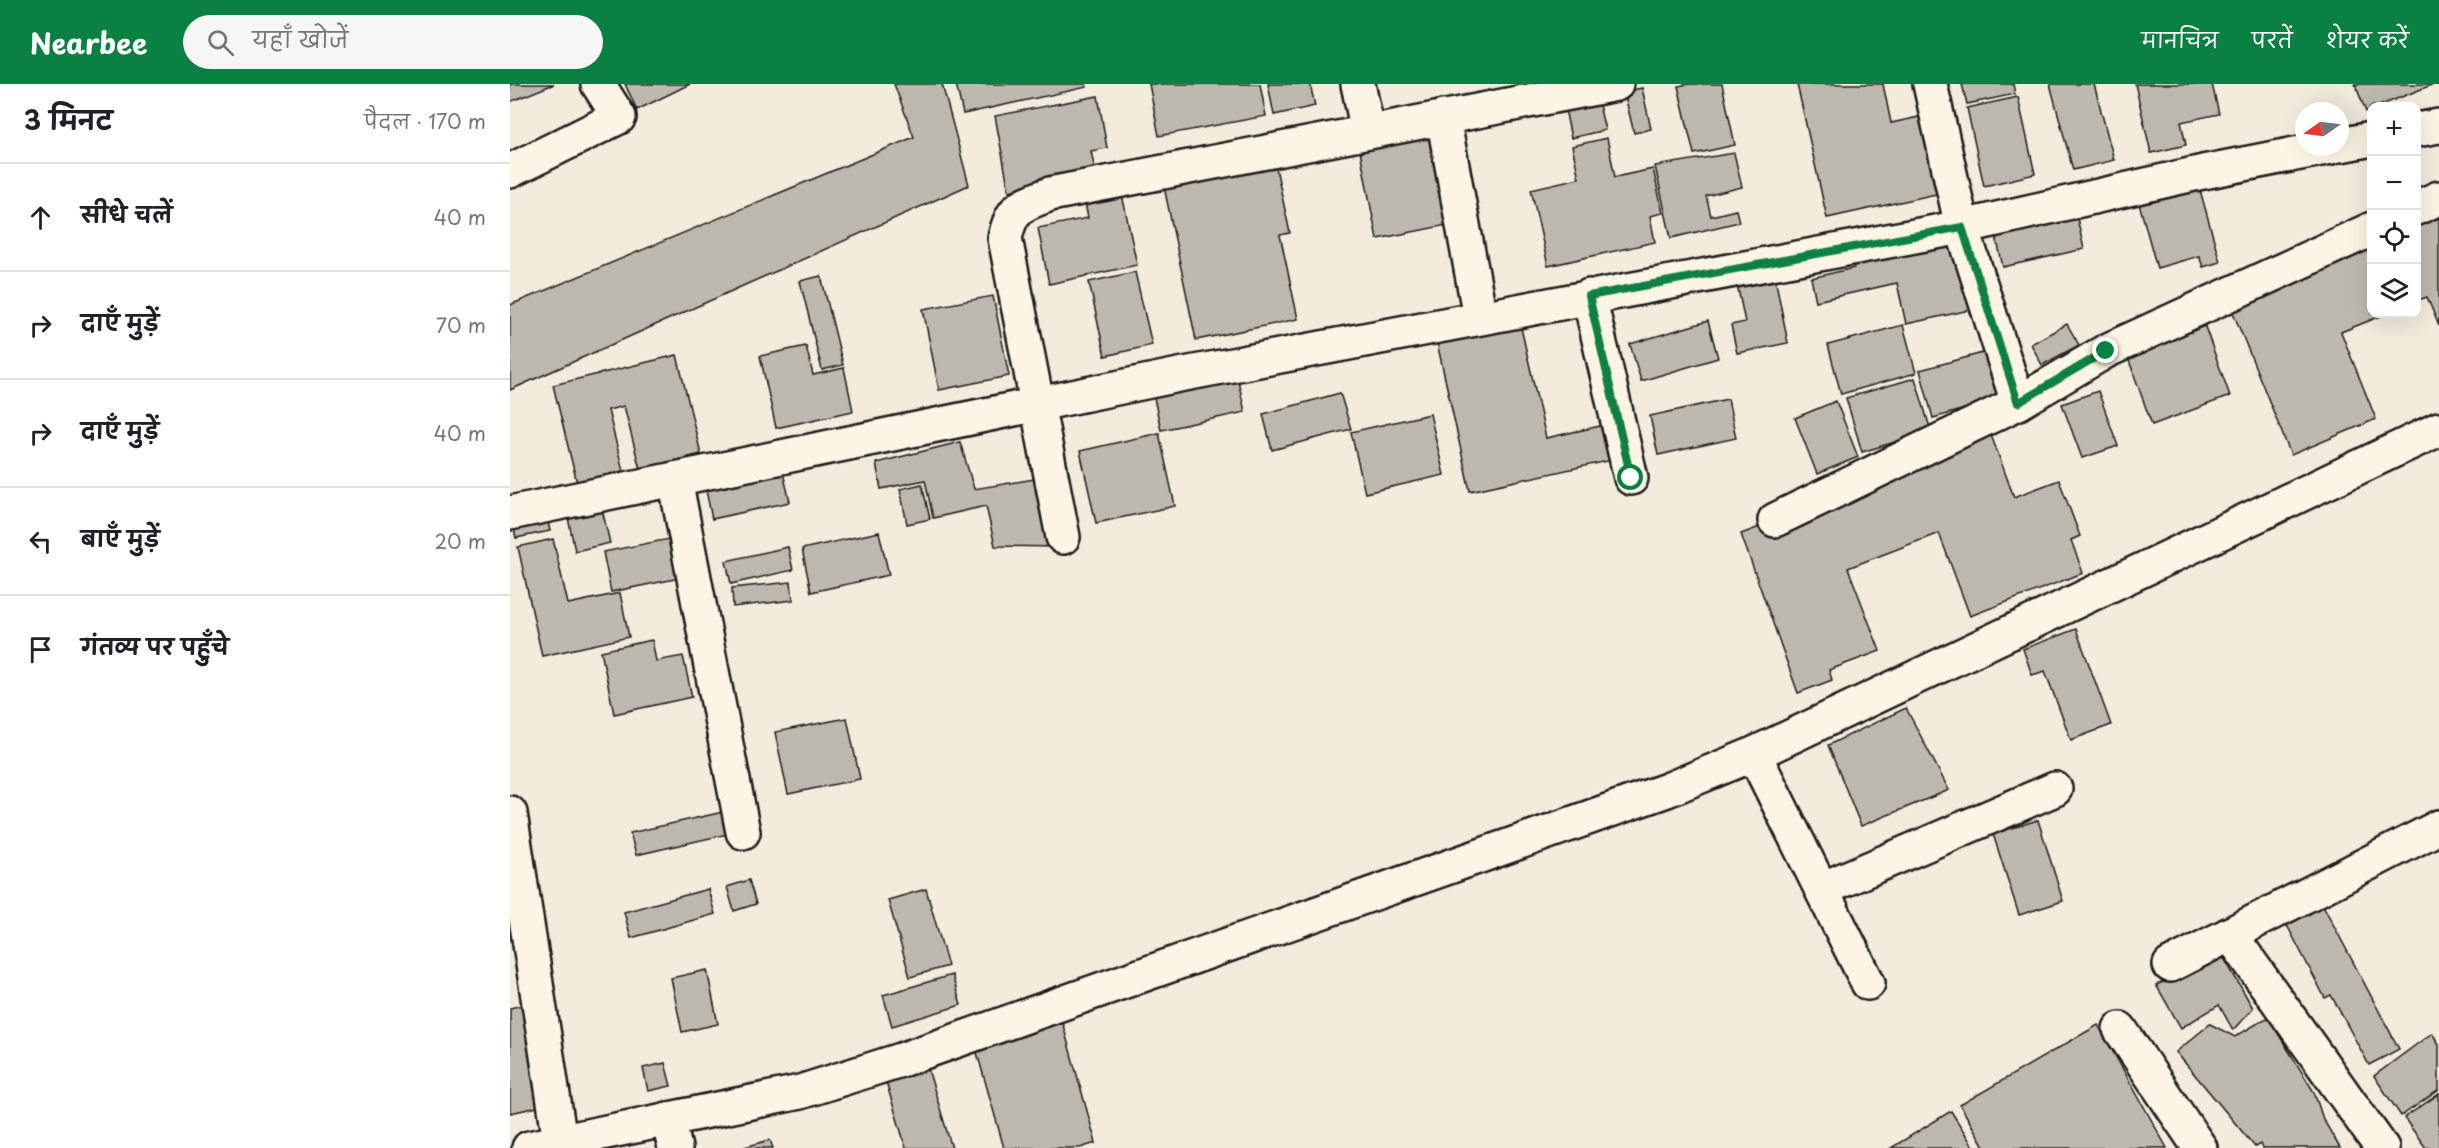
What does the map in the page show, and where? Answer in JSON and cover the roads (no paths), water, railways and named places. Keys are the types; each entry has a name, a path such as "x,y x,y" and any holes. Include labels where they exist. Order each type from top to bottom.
{"street":[{"path":"510,171 619,117 598,84"},
{"path":"1358,84 1368,132"},
{"path":"1063,537 1005,238 1010,216 1025,204 1050,194 1616,84"},
{"path":"1930,84 1962,227 2018,403"},
{"path":"1443,117 1480,317"},
{"path":"2421,129 2439,126"},
{"path":"2349,143 2367,140"},
{"path":"510,513 1037,404 1589,296 1962,227 2203,172 2295,154"},
{"path":"2421,206 2439,198"},
{"path":"1775,520 2018,403 2106,351 2367,231"},
{"path":"1589,296 1631,478"},
{"path":"510,813 545,1145 671,1134 904,1059 1656,794 1754,754 2439,429"},
{"path":"675,479 743,831"},
{"path":"1754,754 1868,983"},
{"path":"1822,890 2055,789"},
{"path":"2170,965 2439,827"},
{"path":"2230,934 2382,1148"},
{"path":"2120,1029 2200,1148"}]}
